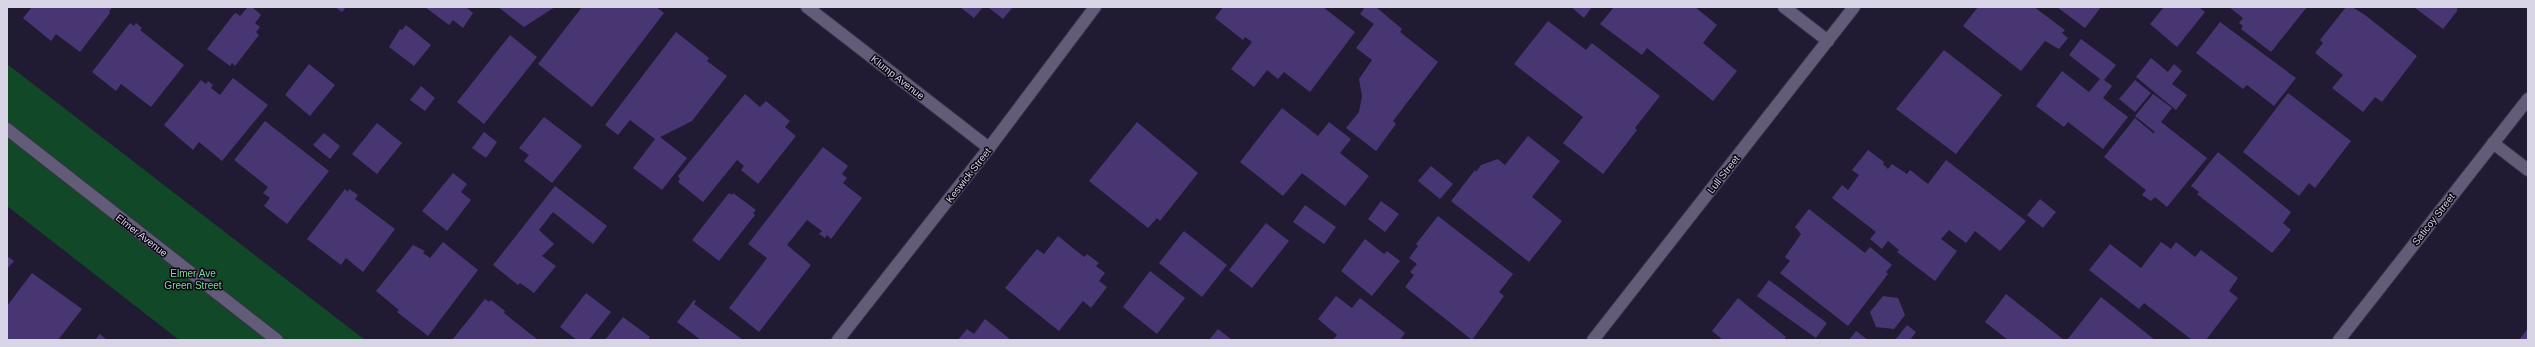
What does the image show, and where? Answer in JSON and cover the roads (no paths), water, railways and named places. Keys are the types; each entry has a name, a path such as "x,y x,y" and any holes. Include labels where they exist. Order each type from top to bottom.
{"street":[{"name":"Klump Avenue","path":"806,7 989,148"},
{"name":"Keswick Street","path":"838,340 989,148 1095,7"},
{"path":"1784,7 1828,41"},
{"name":"Lull Street","path":"1593,340 1854,7"},
{"name":"Saticoy Street","path":"2339,340 2528,99"},
{"name":"Elmer Avenue","path":"7,129 277,340"},
{"path":"2493,143 2528,170"}],"park label":[{"name":"Elmer Ave Green Street","path":"193,278"}]}
